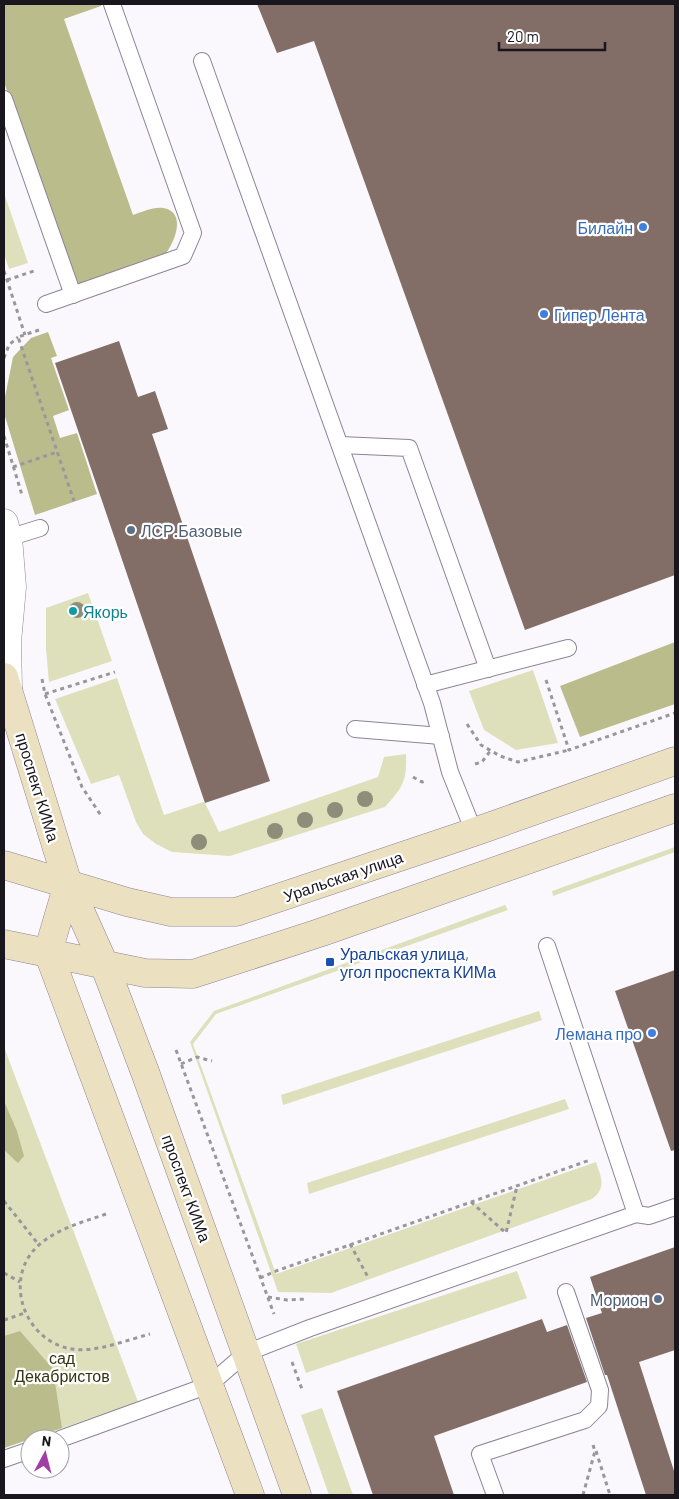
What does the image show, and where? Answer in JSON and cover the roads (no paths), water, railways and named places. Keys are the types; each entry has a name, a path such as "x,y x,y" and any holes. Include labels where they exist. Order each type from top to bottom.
{"main road":[{"name":"проспект КИМа","path":"6,683 68,884 104,964 297,1495"},
{"name":"Уральская улица","path":"4,865 127,902 171,912 236,912 474,832 675,761"},
{"path":"4,944 145,973 193,974 675,808"},
{"path":"68,884 48,952 250,1495"}],"street":[{"name":"проспект КИМа","path":"6,683 7,642 12,587 21,530"}],"lane":[{"path":"46,304 183,256 193,233 112,4"},
{"path":"202,61 432,703 450,772 474,832"},
{"path":"4,99 73,295"},
{"path":"340,445 409,448 488,668"},
{"path":"425,684 568,648"},
{"path":"355,729 441,736"},
{"path":"547,946 636,1214"},
{"path":"70,1435 209,1385 246,1353 283,1338 636,1214 649,1216 675,1207"},
{"path":"495,1495 480,1454 585,1420 598,1406 600,1390 566,1292"},
{"path":"4,1459 20,1453"}],"place":[{"name":"Билайн","path":"643,227"},
{"name":"Гипер Лента","path":"544,314"},
{"name":"ЛСР.Базовые","path":"131,530"},
{"name":"Якорь","path":"73,611"},
{"name":"Уральская улица, угол проспекта КИМа","path":"330,962"},
{"name":"Лемана про","path":"652,1033"},
{"name":"Морион","path":"658,1299"}],"park label":[{"name":"сад Декабристов","path":"62,1366"}]}
